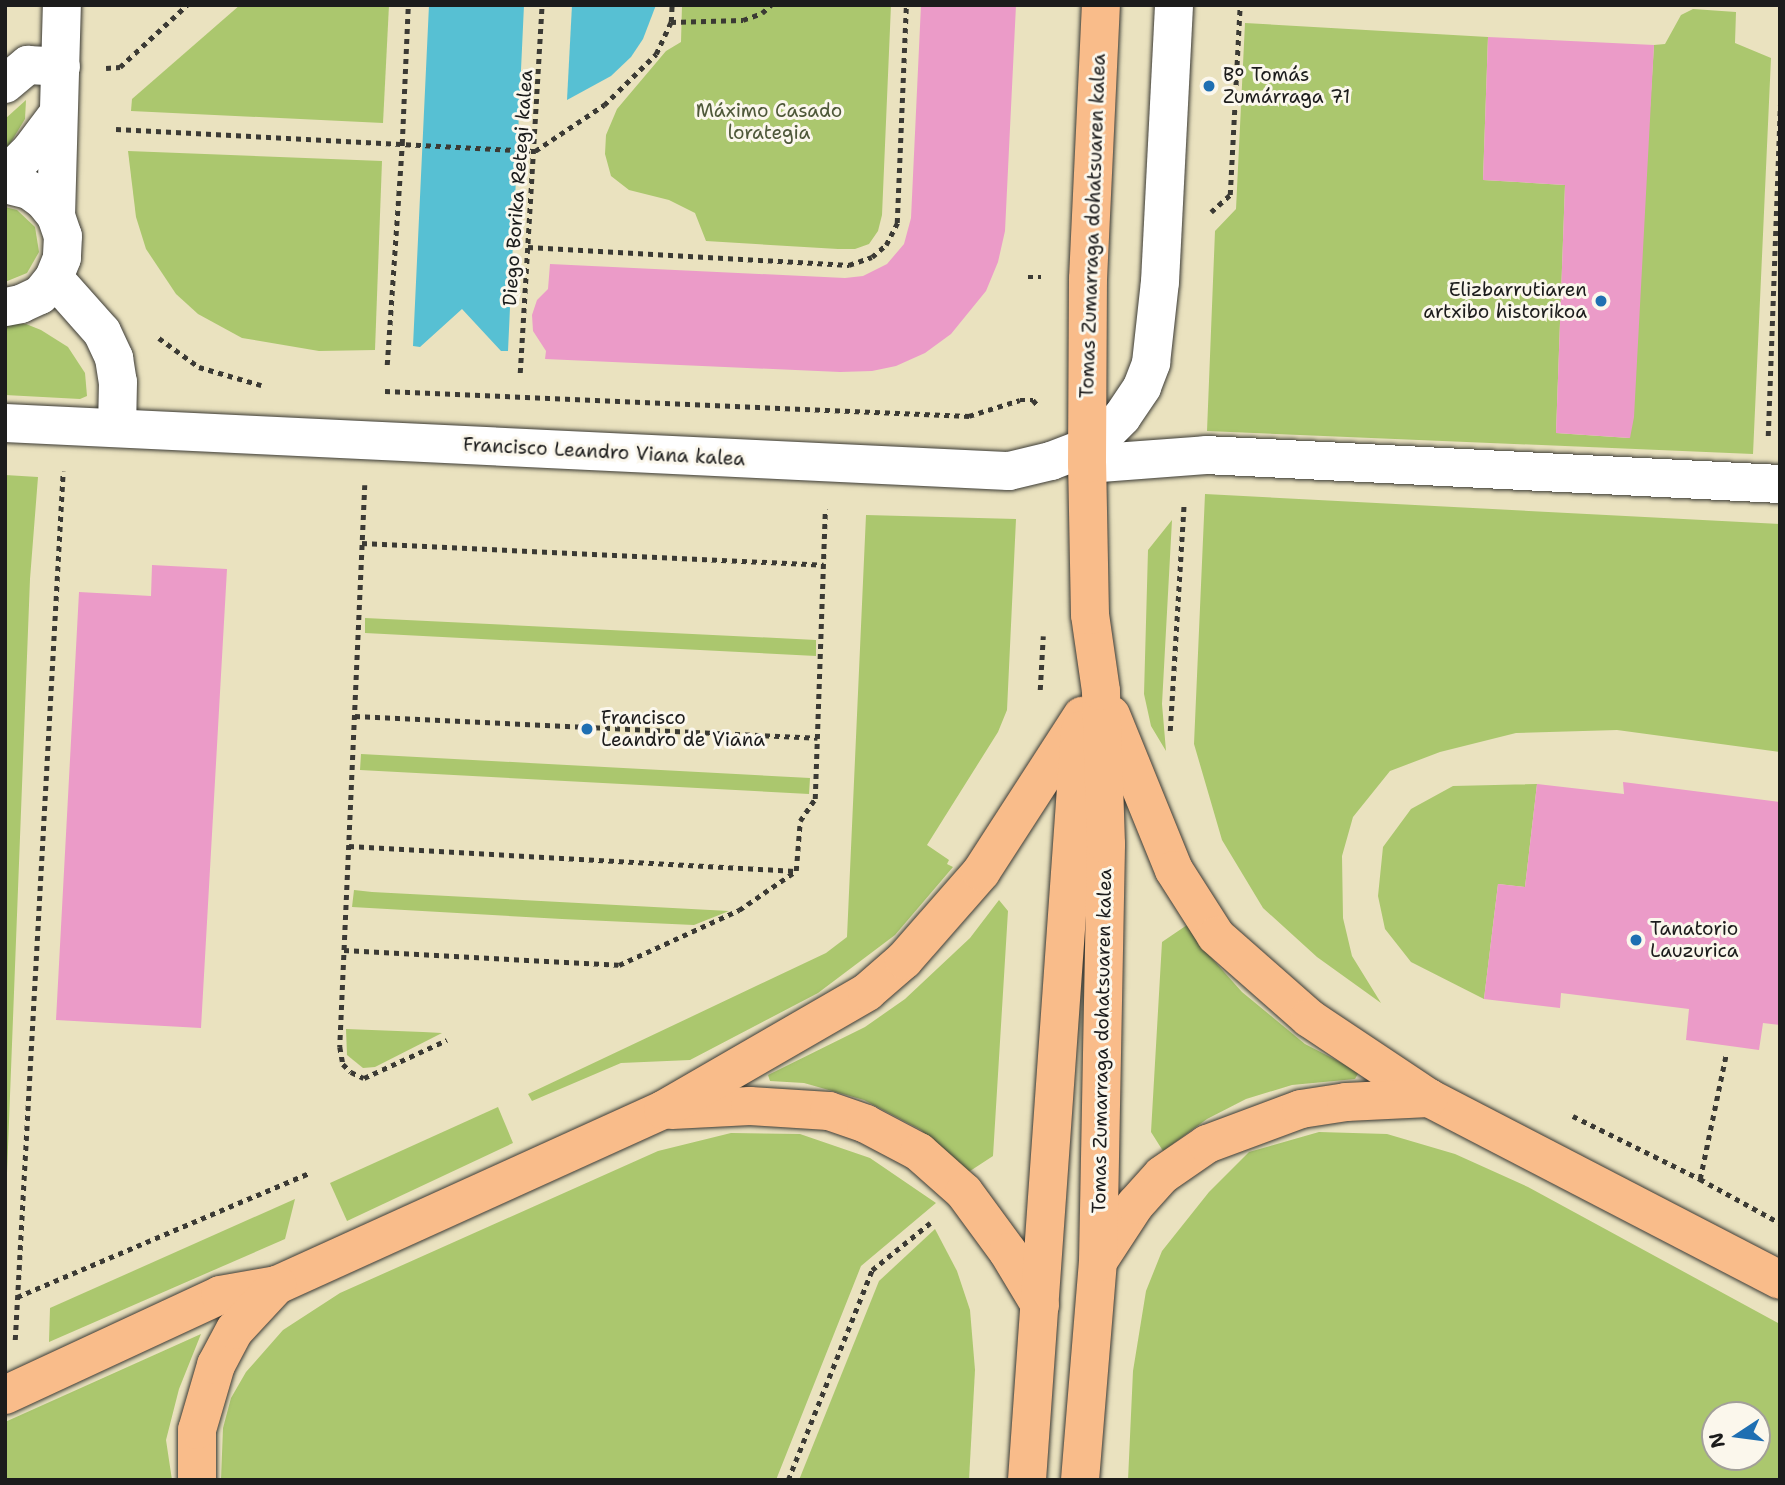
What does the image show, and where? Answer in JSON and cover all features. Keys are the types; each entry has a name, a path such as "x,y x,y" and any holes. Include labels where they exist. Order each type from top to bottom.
{"main road":[{"name":"Tomas Zumarraga dohatsuaren kalea","path":"1081,1473 1098,1262 1106,844 1091,703 1087,455 1088,279 1101,5"},
{"name":"Tomas Zumarraga dohatsuaren kalea","path":"1027,1472 1091,703"},
{"path":"1091,703 1174,870 1216,936 1309,1018 1429,1098 1780,1280"},
{"path":"5,1395 220,1295 277,1285 663,1110 811,1027 867,992 904,960 981,872 1091,703"},
{"path":"1098,1262 1113,1234 1144,1195 1163,1175 1207,1144 1301,1109 1346,1102 1429,1098"},
{"path":"663,1110 750,1106 830,1111 866,1124 919,1152 964,1192 1008,1252 1040,1305"},
{"path":"197,1480 197,1430 216,1365 235,1331 277,1285"}],"street":[{"path":"56,216 62,5"},
{"path":"1087,455 1122,417 1142,387 1151,363 1160,282 1174,5"},
{"path":"5,84 28,65 61,67"},
{"path":"5,176 31,150 58,114"},
{"path":"5,184 29,190 44,201 56,216 63,236 62,258 54,278 40,295 21,304 5,307"},
{"path":"54,278 103,332 114,358 118,382 117,428"},
{"name":"Francisco Leandro Viana kalea","path":"5,423 1009,471 1087,455"},
{"path":"1087,455 1186,456 1780,484"}],"path":[{"path":"120,66 187,5"},
{"path":"387,365 402,144 408,5"},
{"name":"Diego Borika Retegi kalea","path":"520,373 542,5"},
{"path":"116,129 535,151 604,105 656,54 671,22 673,5"},
{"path":"671,22 743,20 762,13 771,5"},
{"path":"528,247 849,265 872,257 886,245 897,223 906,5"},
{"path":"1209,213 1230,195 1240,5"},
{"path":"102,68 102,80"},
{"path":"1768,437 1780,105"},
{"path":"153,332 167,346 199,367 225,376 271,385"},
{"path":"379,390 969,416 1020,400 1033,400 1039,408"},
{"path":"1170,734 1186,456"},
{"path":"14,1350 64,466"},
{"path":"365,481 340,1047 343,1064 351,1072 364,1078 447,1040"},
{"path":"796,871 800,821 815,799 825,505"},
{"path":"362,543 823,565"},
{"path":"1040,694 1043,629"},
{"path":"355,716 817,738"},
{"path":"349,846 796,871"},
{"path":"344,950 619,965 739,910 796,871"},
{"path":"1700,1179 1726,1055"},
{"path":"1565,1112 1700,1179 1780,1223"},
{"path":"17,1297 311,1172"},
{"path":"788,1480 872,1270 937,1217"}],"green space":[{"path":"240,5 389,5 383,123 131,111 132,99"},
{"name":"Máximo Casado lorategia","path":"682,5 891,5 882,215 878,231 869,244 855,249 838,249 706,241 695,213 669,200 629,190 611,176 605,154 606,135 617,109 666,51 681,42"},
{"path":"1693,9 1736,12 1735,43 1771,58 1753,454 1207,431 1215,231 1236,209 1245,23 1488,37 1483,180 1565,185 1556,433 1629,438 1654,45 1665,44 1681,15"},
{"path":"26,100 25,119 5,152 5,119"},
{"path":"128,151 382,161 375,350 319,351 242,338 198,314 176,294 146,249 136,217"},
{"path":"5,207 17,210 35,227 39,252 27,273 5,282"},
{"path":"26,324 41,330 68,347 85,373 87,396 80,399 5,395 5,325"},
{"path":"5,475 38,477 30,579 5,1225"},
{"path":"1205,494 1780,524 1780,752 1617,730 1516,733 1440,752 1390,771 1353,817 1342,856 1343,918 1352,956 1381,1003 1317,957 1263,908 1222,840 1194,744"},
{"path":"866,515 1016,519 1007,710 998,732 927,845 949,860 947,864 953,867 895,935 818,993 690,1060 621,1063 532,1101 528,1094 826,953 847,937"},
{"path":"1172,520 1162,704 1166,751 1151,726 1144,694 1148,550"},
{"path":"365,618 816,640 816,656 365,633"},
{"path":"361,754 810,778 809,794 360,770"},
{"path":"1537,784 1525,887 1498,884 1484,999 1411,962 1385,929 1378,896 1383,847 1411,809 1453,786"},
{"path":"354,890 729,911 694,925 562,919 352,907"},
{"path":"999,900 1008,911 993,1156 967,1173 921,1130 864,1100 804,1083 770,1081 768,1075 865,1027 905,999 970,938"},
{"path":"1187,925 1199,944 1242,992 1305,1044 1359,1072 1355,1079 1292,1085 1246,1099 1207,1119 1163,1151 1151,1132 1162,942"},
{"path":"346,1029 442,1033 375,1067 363,1068 347,1055"},
{"path":"498,1107 513,1143 347,1221 330,1183"},
{"path":"1319,1132 1387,1134 1455,1154 1528,1187 1778,1323 1780,1480 1128,1480 1133,1371 1146,1291 1162,1251 1209,1192 1249,1152"},
{"path":"731,1133 800,1134 870,1158 936,1203 861,1266 776,1480 221,1480 223,1428 231,1398 246,1372 283,1330 340,1293 658,1151"},
{"path":"295,1199 285,1239 49,1342 50,1308"},
{"path":"935,1229 957,1271 970,1310 975,1370 969,1480 799,1480 879,1281"},
{"path":"201,1334 179,1389 166,1440 172,1480 5,1480 5,1422"}],"water":[{"path":"429,5 524,5 508,351 501,351 462,309 420,347 413,346"},
{"path":"572,5 656,5 643,39 631,57 611,76 567,100"}],"building":[{"path":"921,5 1016,5 1005,231 998,262 986,291 951,334 925,353 896,366 872,371 840,372 545,359 546,351 533,331 532,315 537,300 548,289 550,264 845,278 863,276 887,264 904,244 911,218"},
{"name":"Elizbarrutiaren artxibo historikoa","path":"1488,37 1654,45 1634,417 1630,438 1556,433 1565,185 1483,180"},
{"path":"152,565 227,569 201,1028 56,1020 79,592 151,596"},
{"name":"Tanatorio Lauzurica","path":"1623,782 1780,802 1780,1025 1763,1023 1759,1050 1686,1040 1689,1009 1561,993 1560,1008 1484,999 1498,884 1525,887 1537,784 1624,794"}],"place":[{"name":"Bº Tomás Zumárraga 71","path":"1209,86"},
{"name":"Elizbarrutiaren artxibo historikoa","path":"1601,301"},
{"name":"Francisco Leandro de Viana","path":"587,729"},
{"name":"Tanatorio Lauzurica","path":"1636,940"}]}
